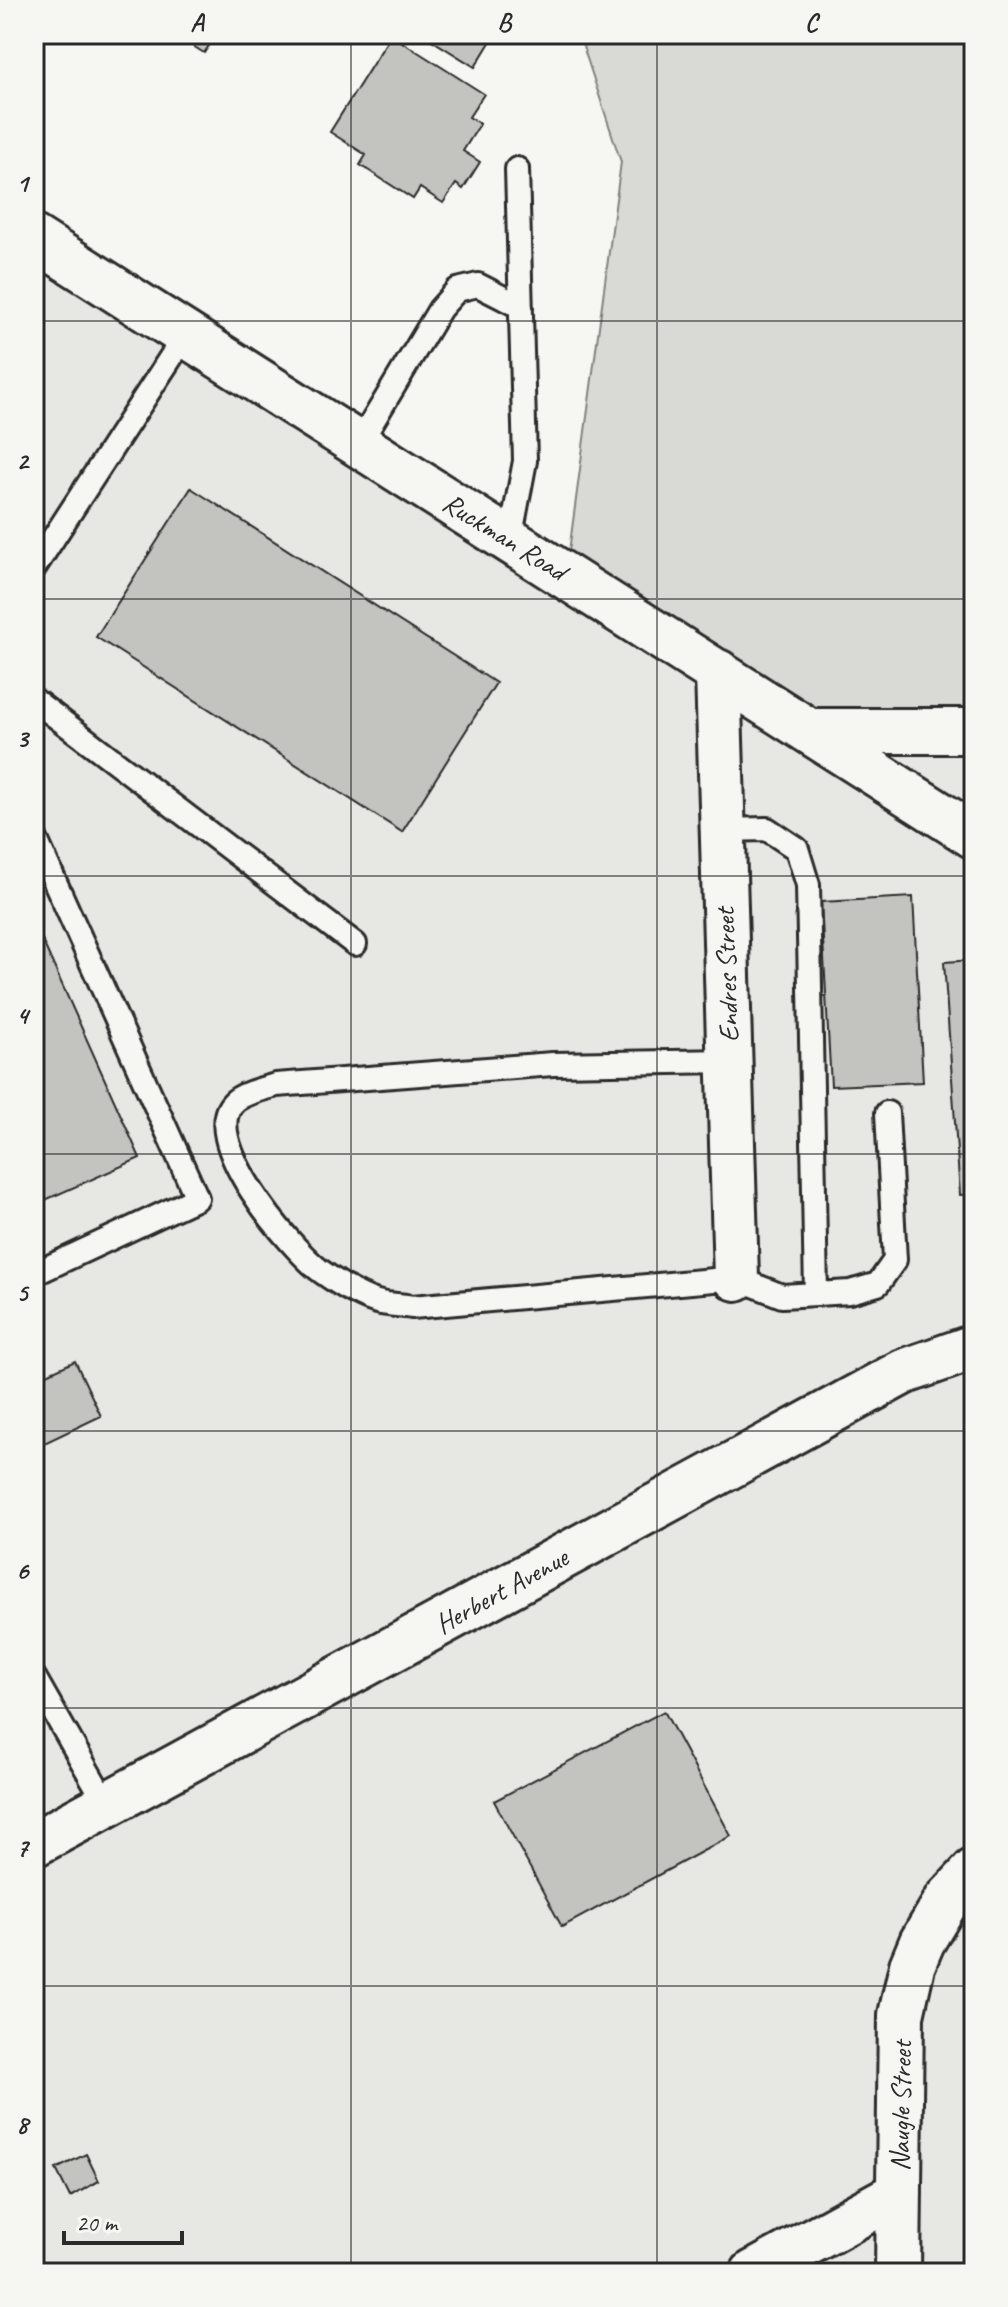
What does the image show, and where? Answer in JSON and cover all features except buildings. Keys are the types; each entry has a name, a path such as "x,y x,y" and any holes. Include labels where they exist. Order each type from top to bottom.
{"street":[{"name":"Ruckman Road","path":"34,238 974,836"},
{"name":"Endres Street","path":"718,672 736,1278"},
{"path":"810,731 974,731"},
{"name":"Herbert Avenue","path":"34,1844 903,1372 974,1347"},
{"name":"Naugle Street","path":"898,2273 901,2015 912,1966 922,1942 947,1900 974,1871"},
{"path":"753,2273 899,2193"}],"lane":[{"path":"510,540 525,461 517,169"},
{"path":"359,444 440,309 457,290 478,285 521,307"},
{"path":"34,568 186,334"},
{"path":"34,700 355,944"},
{"path":"722,830 767,829 797,849 808,885 816,1294"},
{"path":"34,835 197,1198 34,1274"},
{"path":"729,1061 553,1064 276,1085 236,1100 227,1112 224,1127 234,1161 252,1192 287,1239 319,1270 381,1303 412,1307 736,1278 782,1296 850,1292 878,1284 895,1260 887,1113"},
{"path":"34,1677 107,1805"}],"shaded area":[{"path":"579,34 974,34 974,713 812,713 568,559 621,162"},
{"path":"34,216 568,559 974,713 974,2273 34,2273"}]}
